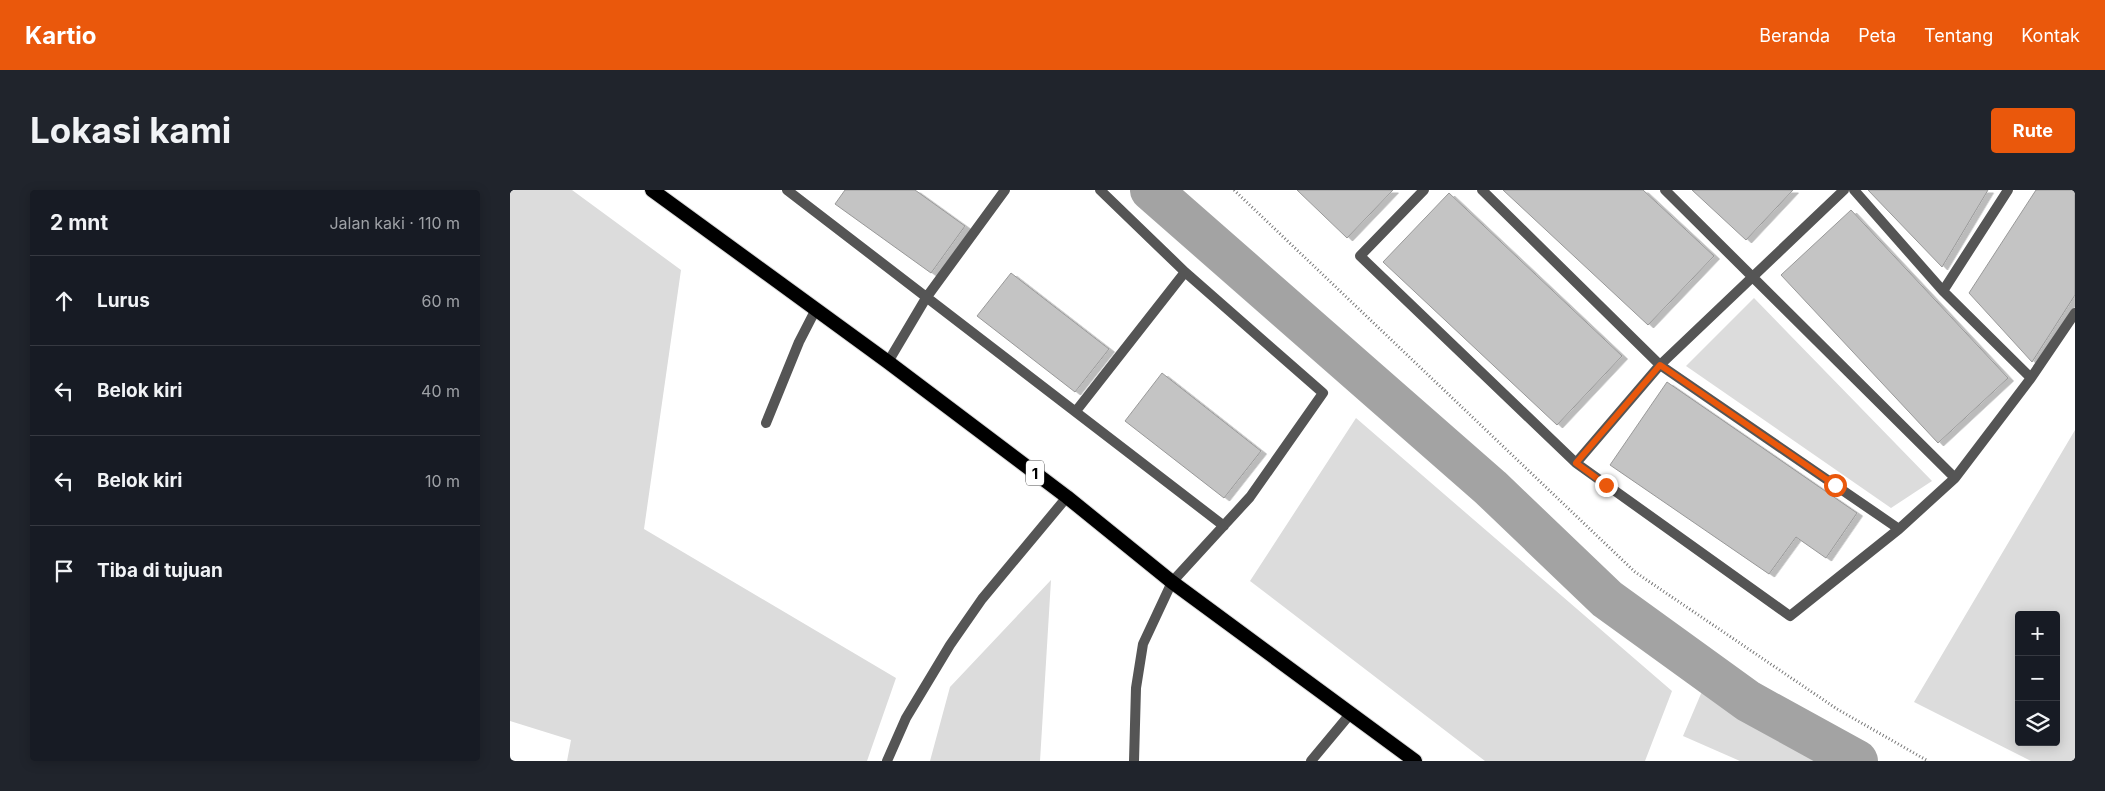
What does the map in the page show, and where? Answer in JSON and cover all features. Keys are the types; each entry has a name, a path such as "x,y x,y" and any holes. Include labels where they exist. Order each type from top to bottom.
{"highway":[{"name":"1","path":"652,190 888,362 1067,497 1172,582 1415,761"}],"street":[{"path":"888,362 926,298 1005,190"},
{"path":"1100,190 1185,272 1323,393 1250,497 1172,582 1143,644 1136,688 1134,761"},
{"path":"1424,190 1360,256 1576,463 1790,616 1899,529 1955,478 2031,378 2075,313"},
{"path":"1482,190 1660,365 1899,529"},
{"path":"1665,190 1955,478"},
{"path":"1576,463 1660,365 1844,190"},
{"path":"1854,190 1943,291 2031,378"},
{"path":"1943,291 2008,190"},
{"path":"793,192 926,298 1224,526"},
{"path":"1076,411 1185,272"},
{"path":"766,424 799,342 816,309"},
{"path":"886,760 906,718 950,645 982,599 1067,497"},
{"path":"1310,761 1351,714"}],"path":[{"path":"1234,190 1635,572 1837,709 1928,761"}],"shaded area":[{"path":"510,190 572,190 681,270 644,529 896,678 867,761 567,761 571,740 510,721"},
{"path":"1754,298 1932,481 1891,508 1686,366"},
{"path":"1356,418 1672,691 1645,761 1485,761 1250,581"},
{"path":"2075,430 2075,761 2031,761 1914,702"},
{"path":"1051,580 1040,761 930,761 950,687"},
{"path":"1703,689 1832,761 1740,761 1683,736"}],"building":[{"path":"845,190 915,190 965,226 931,273 835,204"},
{"path":"1297,190 1393,190 1347,238"},
{"path":"1503,190 1643,190 1714,256 1648,325"},
{"path":"1692,190 1793,190 1746,240"},
{"path":"1868,190 1988,190 1942,267"},
{"path":"2036,190 2075,190 2075,295 2032,362 1969,293"},
{"path":"1449,193 1622,356 1557,425 1383,262"},
{"path":"1851,210 2008,378 1938,443 1781,275"},
{"path":"1011,273 1109,349 1075,392 977,316"},
{"path":"1162,373 1261,451 1224,498 1125,421"},
{"path":"1667,382 1857,513 1826,558 1796,537 1769,574 1610,465"}],"waterway":[{"path":"1151,190 1491,488 1607,599 1748,701 1857,761"}],"route":[{"path":"1606,485 1576,463 1660,365 1835,485"}]}
